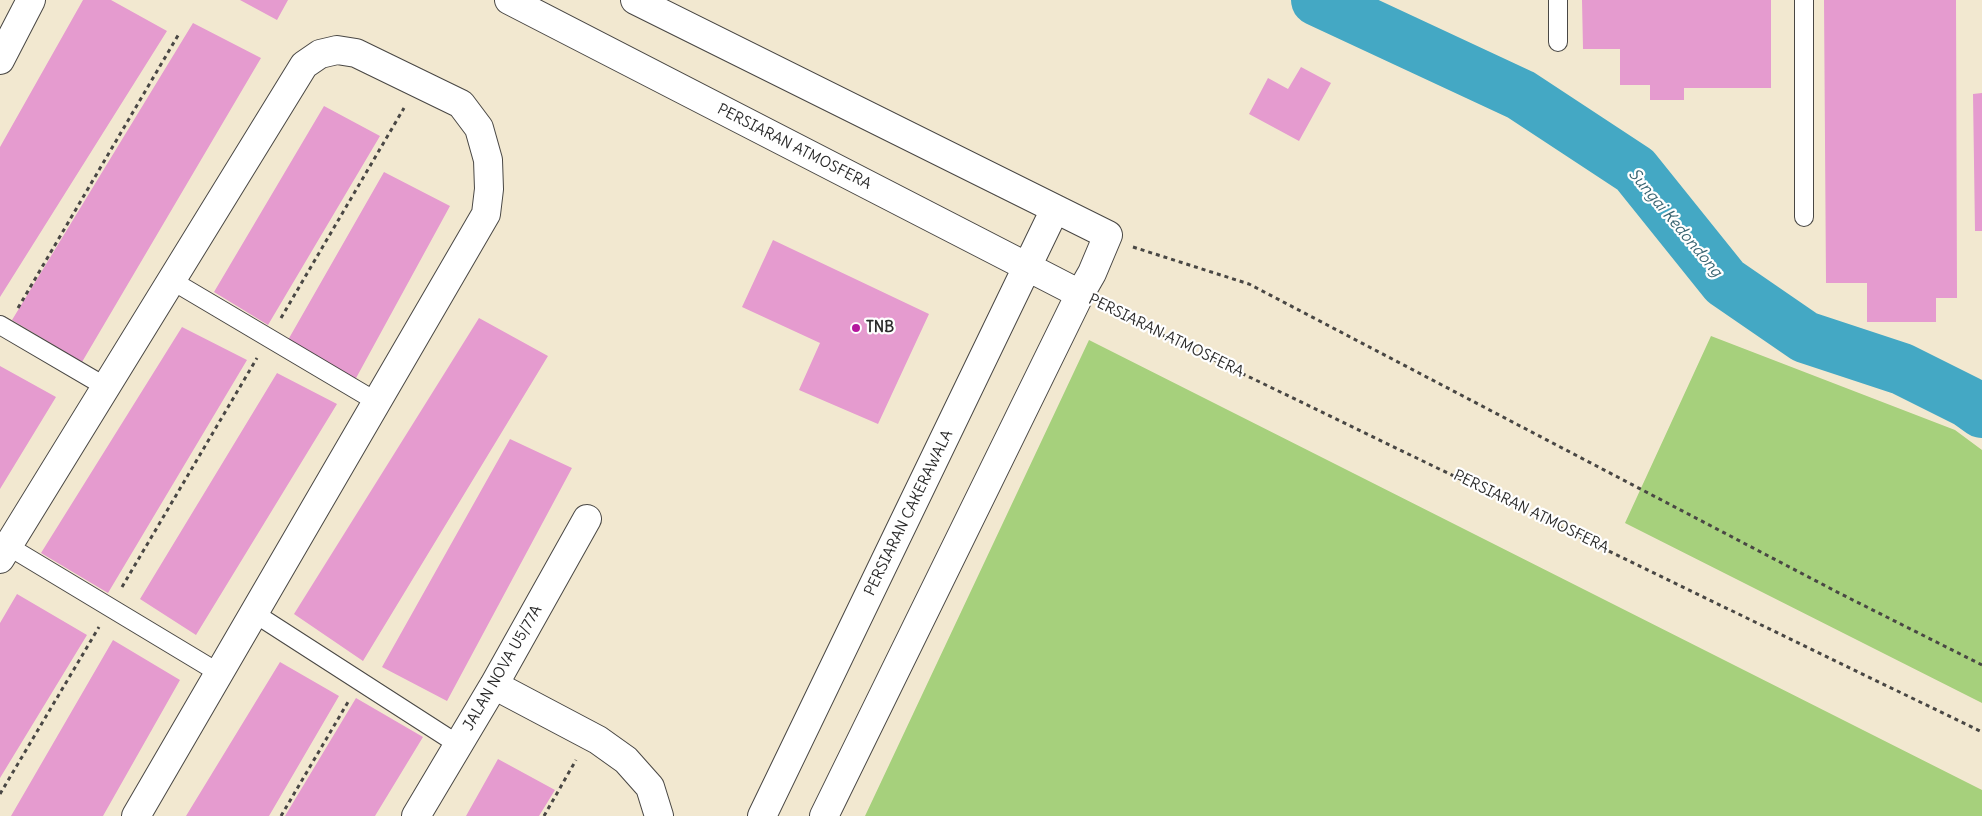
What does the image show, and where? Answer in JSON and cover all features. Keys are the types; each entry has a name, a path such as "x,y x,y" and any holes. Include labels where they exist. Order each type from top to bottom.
{"street":[{"path":"0,60 31,0"},
{"name":"PERSIARAN ATMOSFERA","path":"509,0 1080,294 1092,273 1108,235"},
{"path":"635,0 1108,235"},
{"path":"4,553 304,65 320,54 337,50 356,53 461,104 479,128 488,160 489,190 486,214 136,816"},
{"name":"PERSIARAN CAKERAWALA","path":"762,816 1055,209"},
{"path":"824,816 1080,294"},
{"name":"JALAN NOVA U5/77A","path":"416,816 494,685 587,518"},
{"path":"494,685 590,736 626,760 650,787 659,816"}],"lane":[{"path":"1558,0 1558,42"},
{"path":"1804,0 1804,217"},
{"path":"171,280 377,402"},
{"path":"3,326 106,387"},
{"path":"4,553 110,608 219,673"},
{"path":"254,613 459,745"}],"path":[{"path":"3,326 180,32"},
{"path":"0,794 418,83"},
{"path":"1108,235 1121,242 1249,284 1841,594 1982,665"},
{"name":"PERSIARAN ATMOSFERA","path":"1080,294 1982,732"},
{"path":"281,816 360,682"},
{"path":"544,816 590,736"}],"green space":[{"path":"1711,336 1955,430 1982,450 1982,703 1625,523"},
{"path":"1089,340 1982,790 1982,816 865,816"}],"building":[{"path":"83,0 111,0 167,31 0,297 0,147"},
{"path":"240,0 288,0 277,20"},
{"path":"1582,0 1771,0 1771,88 1684,88 1684,100 1650,100 1650,85 1620,85 1620,49 1583,49"},
{"path":"1824,0 1956,0 1957,298 1936,298 1936,322 1867,322 1867,283 1826,283"},
{"path":"193,23 261,58 82,362 12,320"},
{"path":"1301,67 1331,83 1299,141 1249,114 1268,78 1288,89"},
{"path":"1982,93 1982,231 1975,231 1973,94"},
{"path":"324,106 380,136 268,325 214,292"},
{"path":"384,172 450,206 355,380 288,340"},
{"name":"TNB","path":"773,240 929,314 878,424 799,390 820,343 742,307"},
{"path":"479,318 548,356 363,661 294,614"},
{"path":"182,327 247,360 108,593 41,553"},
{"path":"0,366 56,397 0,489"},
{"path":"277,373 337,404 196,635 140,599"},
{"path":"510,439 572,468 447,701 382,667"},
{"path":"17,594 87,635 0,778 0,623"},
{"path":"113,640 180,680 103,816 11,816"},
{"path":"280,662 339,696 269,816 186,816"},
{"path":"356,698 423,737 375,816 285,816"},
{"path":"498,759 555,790 539,816 466,816"}],"waterway":[{"name":"Sungai Kedondong","path":"1317,0 1521,95 1635,170 1725,282 1805,337 1902,369 1968,402 1982,412"}],"place":[{"name":"TNB","path":"856,328"}]}
